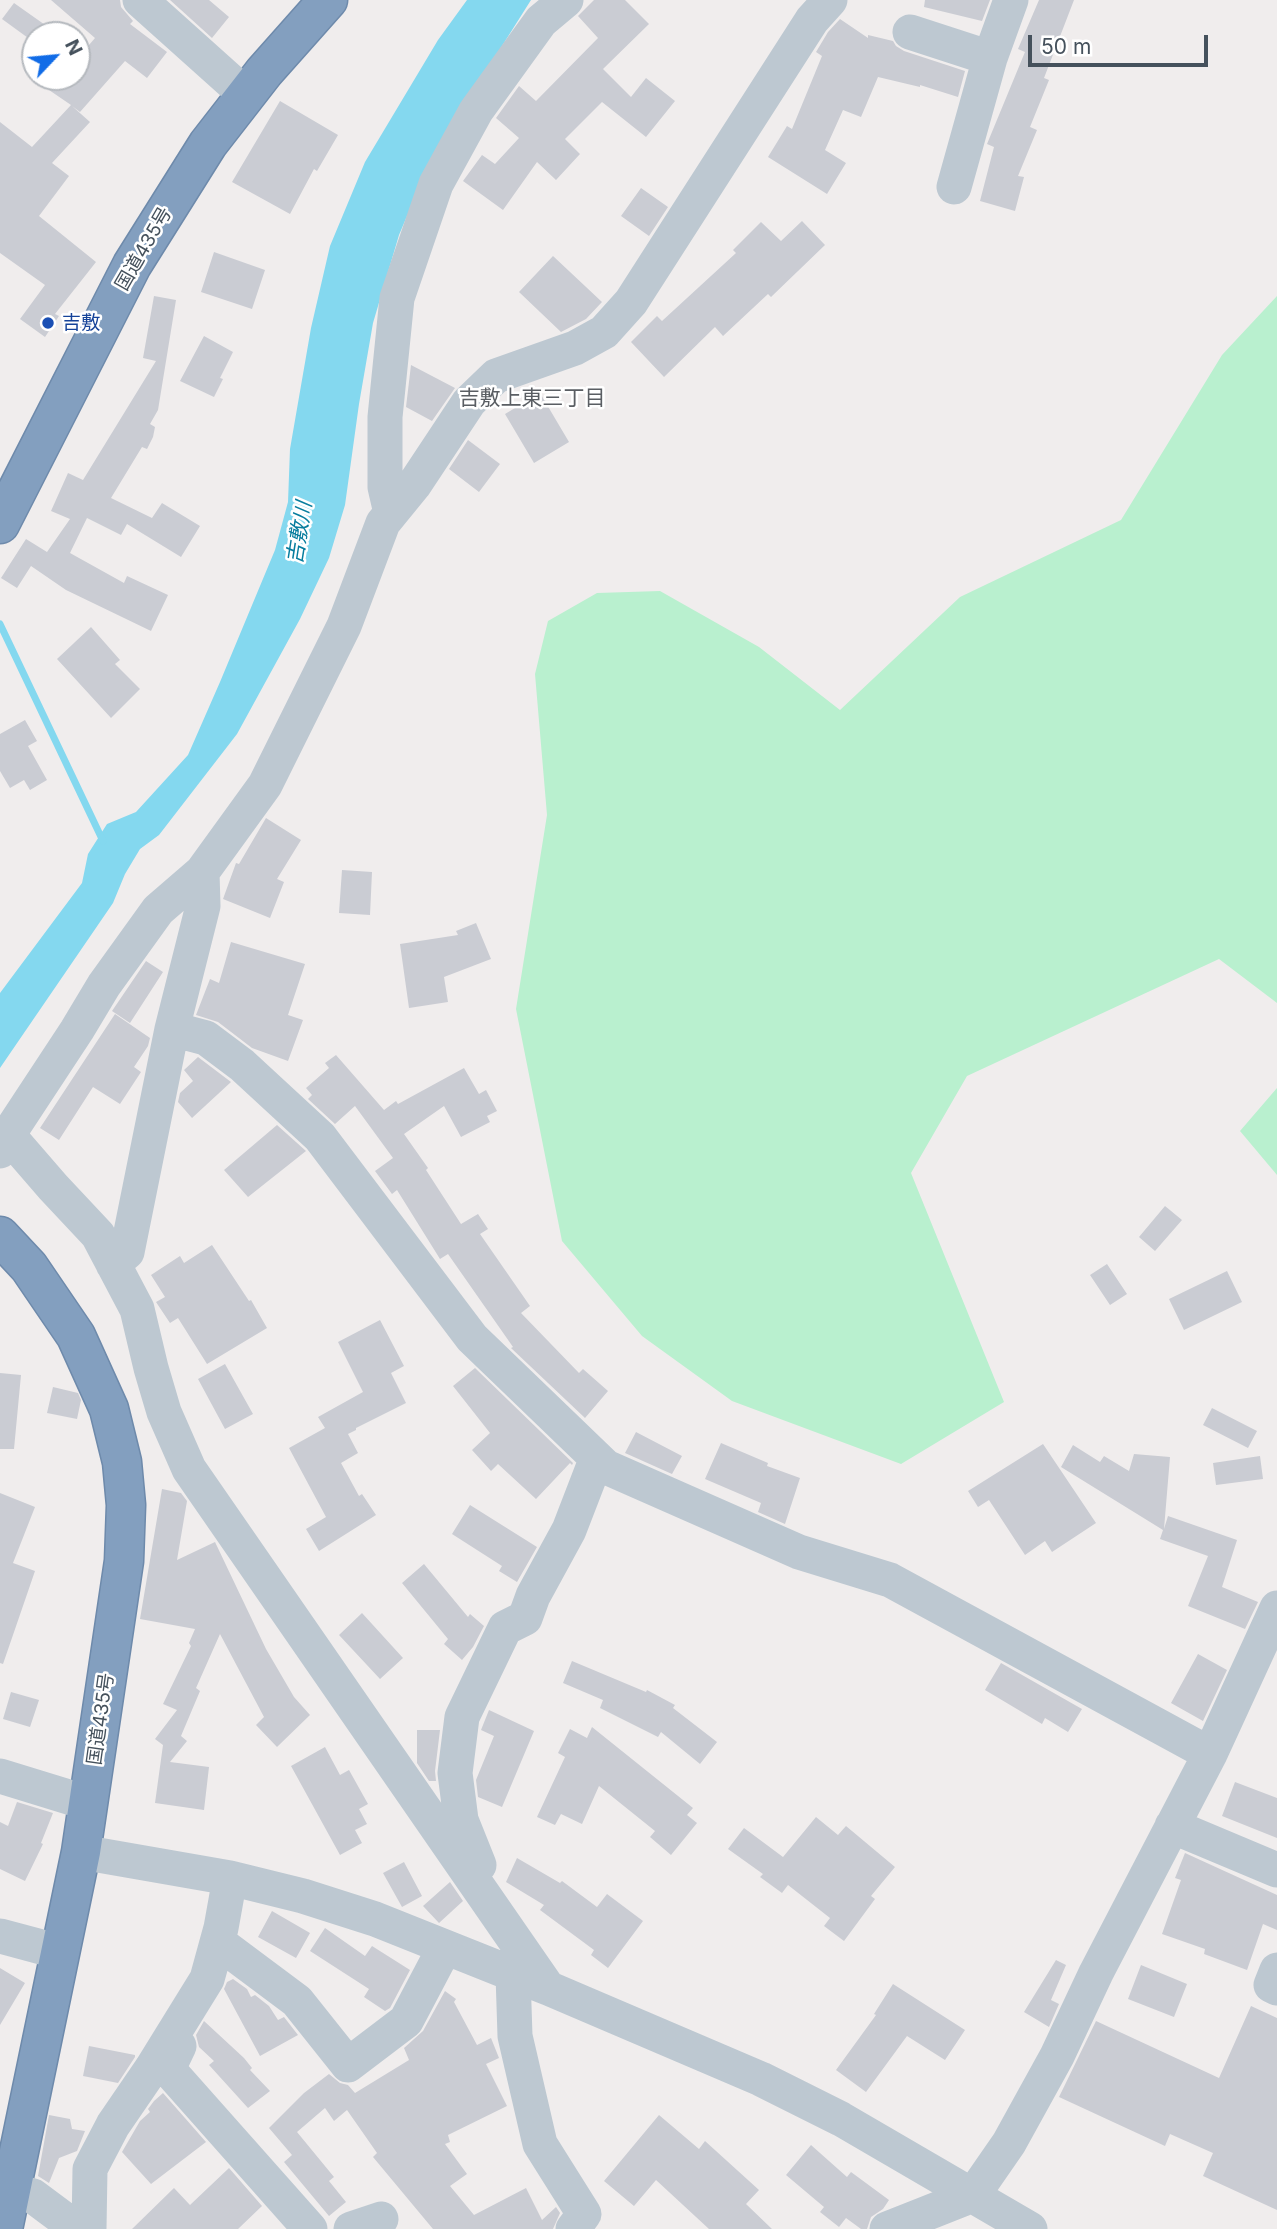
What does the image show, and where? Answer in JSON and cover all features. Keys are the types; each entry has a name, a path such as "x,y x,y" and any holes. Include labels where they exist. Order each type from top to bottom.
{"highway":[{"name":"国道435号","path":"0,524 132,265 208,144 264,72 328,0"},
{"name":"国道435号","path":"0,1236 29,1267 76,1336 109,1409 122,1462 126,1505 124,1561 81,1852 8,2174 3,2229"}],"street":[{"path":"140,0 246,95"},
{"path":"391,513 385,487 385,417 397,298 436,184 476,111 541,21 566,0"},
{"path":"548,1988 189,1468 164,1412 136,1309 98,1234 4,1143 104,985 158,910 202,872 265,785 344,626 383,523 414,485 468,402 496,376 575,348 604,332 631,302 812,20 831,0"},
{"path":"965,171 990,58 1011,0"},
{"path":"910,32 990,58"},
{"path":"113,1264 127,1252 172,1029 202,906 202,872"},
{"path":"172,1029 206,1038 242,1065 320,1137 471,1338 596,1460 799,1552 890,1580 1210,1755"},
{"path":"474,1881 480,1863 461,1820 456,1773 462,1717 505,1628 525,1618 533,1596 569,1530 596,1460"},
{"path":"887,2229 973,2195 1009,2143 1057,2056 1096,1973 1210,1755 1277,1608"},
{"path":"0,1776 88,1804"},
{"path":"1172,1826 1277,1870"},
{"path":"81,1852 230,1878 327,1904 374,1919 548,1988 761,2079 841,2119 1030,2229"},
{"path":"8,2174 72,2225 88,2229 90,2169 113,2125 208,1979 230,1878"},
{"path":"0,1936 60,1952"},
{"path":"218,1942 297,2001 348,2065 406,2021 444,1947"},
{"path":"1277,1970 1271,1985 1277,1988"},
{"path":"513,1975 514,2036 540,2144 584,2214 573,2229"},
{"path":"169,2067 310,2229"}],"green space":[{"path":"1277,296 1277,1003 1219,959 967,1076 911,1173 1004,1402 901,1464 732,1401 642,1336 562,1241 516,1009 547,815 535,674 548,621 597,593 660,591 759,647 840,710 960,597 1121,520 1222,355"},
{"path":"1277,1088 1277,1175 1240,1131"}],"water":[{"name":"吉敷川","path":"467,0 531,0 432,157 399,235 373,323 345,505 329,558 300,619 237,734 159,835 140,849 125,874 113,903 0,1068 0,993 82,883 88,854 107,824 136,812 188,755 220,682 275,550 288,502 290,449 311,328 330,246 365,162 438,40"}],"building":[{"path":"51,0 120,0 121,7 133,21 130,24 167,52 147,78 125,61 80,112 72,106 90,122 52,163 69,176 39,216 96,262 55,314 59,316 45,337 20,319 45,285 0,253 0,122 32,147 71,105 50,91 91,91 91,43 95,38 91,35 91,21 75,21"},
{"path":"170,0 209,0 229,17 212,38"},
{"path":"594,0 625,0 649,24 603,69 631,97 646,78 675,101 646,137 602,102 565,139 580,154 556,180 537,162 503,210 463,181 482,155 495,164 519,138 496,118 519,86 536,101 598,38 578,16"},
{"path":"925,0 990,0 982,21 924,7"},
{"path":"1039,0 1074,0 1044,78 1049,80 1030,127 1037,130 1018,176 1024,177 1015,211 980,201 994,147 987,144 1025,52 1018,49"},
{"path":"14,3 40,21 21,21 21,33 2,19"},
{"path":"840,19 868,38 868,35 893,41 904,51 965,71 958,97 920,85 878,77 861,117 843,110 825,150 846,163 827,194 768,157 787,126 792,129 822,56 816,52"},
{"path":"280,101 338,135 317,171 314,169 290,214 232,182"},
{"path":"641,188 668,207 649,236 621,216"},
{"path":"802,221 825,245 771,297 768,294 723,336 715,327 664,377 631,342 657,316 662,321 736,253 733,250 761,222 781,241"},
{"path":"214,252 265,270 252,309 201,292"},
{"path":"553,256 602,302 586,319 561,332 519,292"},
{"path":"154,296 176,300 158,410 150,424 155,427 153,437 147,449 142,447 111,498 152,518 162,503 200,526 181,557 127,524 121,535 87,518 70,553 124,583 127,576 168,595 151,631 66,590 31,566 17,588 1,578 26,539 47,552 70,519 51,511 68,473 83,480 156,361 143,358"},
{"path":"204,336 233,352 214,397 180,381"},
{"path":"411,365 455,388 432,421 406,407"},
{"path":"540,393 569,442 534,463 505,414"},
{"path":"468,440 500,464 479,492 449,469"},
{"path":"91,627 120,660 115,664 140,689 111,718 57,659"},
{"path":"25,720 37,741 28,746 47,780 30,790 24,780 10,788 0,771 0,734"},
{"path":"266,818 301,840 277,879 284,882 270,918 223,899 236,863 239,864"},
{"path":"342,870 372,872 370,915 339,913"},
{"path":"476,923 491,959 444,977 448,1002 409,1008 400,944 458,935 456,931"},
{"path":"231,942 305,964 288,1015 303,1020 288,1061 252,1048 218,1022 196,1015 210,979 219,983"},
{"path":"146,961 163,972 130,1023 112,1011"},
{"path":"115,1014 150,1038 148,1046 134,1067 141,1072 120,1104 93,1087 59,1140 40,1128"},
{"path":"336,1055 384,1110 396,1101 398,1104 464,1068 479,1094 486,1090 497,1111 487,1116 490,1122 461,1137 444,1106 404,1134 461,1224 478,1214 488,1229 480,1234 530,1306 521,1313 579,1373 583,1369 608,1391 585,1418 511,1348 513,1347 448,1254 440,1259 397,1190 392,1194 375,1171 393,1158 355,1106 335,1124 308,1099 312,1095 306,1088 329,1068 325,1063"},
{"path":"198,1057 231,1082 192,1118 178,1102 180,1093 193,1081 184,1070"},
{"path":"277,1125 306,1151 248,1197 224,1170"},
{"path":"1165,1206 1182,1220 1155,1251 1139,1237"},
{"path":"212,1245 249,1301 251,1300 267,1328 207,1364 178,1318 170,1323 156,1302 165,1297 151,1275 180,1256 184,1263"},
{"path":"1107,1264 1127,1294 1110,1305 1090,1275"},
{"path":"1227,1271 1242,1302 1184,1330 1169,1299"},
{"path":"380,1320 404,1366 391,1373 406,1403 348,1434 358,1453 341,1463 359,1496 362,1494 376,1515 319,1551 306,1529 326,1517 289,1448 325,1428 318,1417 363,1392 338,1342"},
{"path":"225,1364 253,1414 225,1429 198,1379"},
{"path":"475,1368 573,1463 536,1499 498,1464 491,1471 472,1450 490,1433 453,1386"},
{"path":"0,1373 21,1375 14,1449 0,1449"},
{"path":"53,1387 78,1393 81,1400 77,1419 47,1413"},
{"path":"1212,1408 1257,1431 1248,1448 1203,1425"},
{"path":"636,1432 682,1456 672,1474 625,1453"},
{"path":"721,1443 768,1463 767,1466 800,1478 785,1524 758,1512 761,1503 705,1479"},
{"path":"1043,1444 1096,1523 1052,1552 1045,1541 1025,1555 989,1500 978,1507 968,1491"},
{"path":"1073,1445 1100,1462 1104,1456 1129,1471 1134,1454 1170,1457 1164,1529 1168,1516 1237,1540 1222,1587 1258,1602 1245,1629 1188,1606 1208,1556 1160,1539 1163,1530 1061,1467"},
{"path":"1260,1456 1263,1479 1216,1485 1213,1463"},
{"path":"162,1489 181,1493 187,1501 177,1560 215,1542 266,1649 294,1697 310,1715 277,1747 256,1725 264,1717 220,1634 196,1688 200,1691 181,1736 187,1741 170,1762 209,1767 204,1810 155,1803 163,1745 155,1739 177,1710 163,1704 191,1646 189,1643 195,1629 140,1619"},
{"path":"0,1493 35,1507 13,1563 35,1571 3,1664 0,1663"},
{"path":"470,1505 537,1547 517,1582 499,1571 502,1566 452,1534"},
{"path":"424,1564 468,1617 470,1614 484,1626 473,1647 462,1660 444,1644 448,1639 402,1583"},
{"path":"362,1613 403,1658 380,1679 339,1635"},
{"path":"1198,1654 1227,1670 1203,1721 1171,1703"},
{"path":"572,1661 646,1692 647,1690 675,1705 673,1708 717,1742 700,1764 661,1732 658,1737 600,1708 603,1700 563,1683"},
{"path":"1001,1663 1082,1709 1068,1732 1045,1718 1042,1724 985,1690"},
{"path":"11,1692 39,1700 30,1727 3,1719"},
{"path":"489,1710 534,1731 502,1807 478,1797 476,1780 494,1736 481,1730"},
{"path":"592,1727 693,1808 687,1815 697,1823 671,1855 650,1837 655,1831 599,1786 582,1824 561,1814 555,1825 537,1817 565,1757 558,1753 570,1729 587,1738"},
{"path":"417,1730 440,1730 436,1781 429,1781 417,1763"},
{"path":"325,1747 340,1775 349,1770 368,1804 359,1809 367,1824 355,1830 362,1843 340,1855 291,1766"},
{"path":"1235,1782 1277,1798 1277,1838 1222,1816"},
{"path":"17,1802 53,1813 41,1843 43,1844 25,1881 0,1869 0,1822 8,1826"},
{"path":"816,1817 838,1835 846,1826 895,1867 871,1896 875,1899 844,1941 824,1926 830,1918 788,1885 782,1893 760,1877 763,1874 728,1849 744,1828 783,1857"},
{"path":"1185,1853 1277,1895 1277,1930 1263,1924 1247,1970 1204,1954 1205,1949 1162,1934 1181,1880 1175,1878"},
{"path":"517,1858 560,1883 562,1881 597,1907 607,1894 643,1921 608,1968 591,1955 594,1950 540,1910 544,1905 506,1882"},
{"path":"404,1862 422,1896 402,1907 383,1873"},
{"path":"450,1882 463,1901 439,1923 423,1906"},
{"path":"272,1911 310,1933 296,1958 258,1937"},
{"path":"325,1928 365,1956 372,1946 410,1970 390,2008 385,2011 364,1997 369,1989 310,1951"},
{"path":"1056,1960 1066,1965 1051,2000 1059,2004 1049,2027 1024,2012"},
{"path":"1141,1965 1187,1984 1174,2017 1128,1999"},
{"path":"0,1968 25,1983 0,2025"},
{"path":"233,1979 247,1989 251,1997 255,1995 269,2006 278,2020 284,2017 298,2035 260,2056 224,1989 227,1982"},
{"path":"893,1984 965,2030 945,2060 907,2036 866,2092 836,2070 876,2015 874,2014"},
{"path":"445,1991 456,1999 454,2002 477,2045 491,2038 499,2058 486,2064 507,2106 448,2135 450,2142 445,2144 467,2174 450,2186 474,2215 526,2188 542,2220 556,2207 560,2213 553,2229 433,2229 373,2157 377,2153 347,2110 334,2121 325,2108 297,2132 334,2177 329,2181 346,2202 329,2216 284,2162 292,2155 269,2128 304,2093 329,2074 340,2083 348,2085 355,2093 409,2060 404,2048 423,2031"},
{"path":"1251,2006 1277,2018 1277,2210 1203,2176 1213,2153 1170,2134 1165,2146 1059,2097 1096,2021 1219,2078"},
{"path":"204,2021 244,2058 252,2068 250,2070 270,2091 248,2108 209,2065 214,2061 199,2047 196,2035"},
{"path":"89,2046 135,2057 118,2083 83,2076"},
{"path":"163,2093 206,2142 151,2184 122,2152 140,2121 150,2112 148,2109"},
{"path":"49,2115 70,2119 72,2129 85,2131 77,2151 59,2158 49,2183 38,2176"},
{"path":"659,2115 699,2149 705,2141 759,2190 746,2204 772,2229 709,2229 656,2180 634,2206 604,2181"},
{"path":"811,2145 847,2177 851,2172 889,2200 883,2209 871,2217 867,2229 861,2229 846,2218 839,2227 820,2212 824,2207 786,2175"},
{"path":"229,2168 262,2206 238,2229 132,2229 174,2188 190,2205"}],"waterway":[{"path":"0,624 103,841"}],"place":[{"name":"吉敷","path":"48,323"}],"district":[{"name":"吉敷上東三丁目","path":"532,399"}]}
